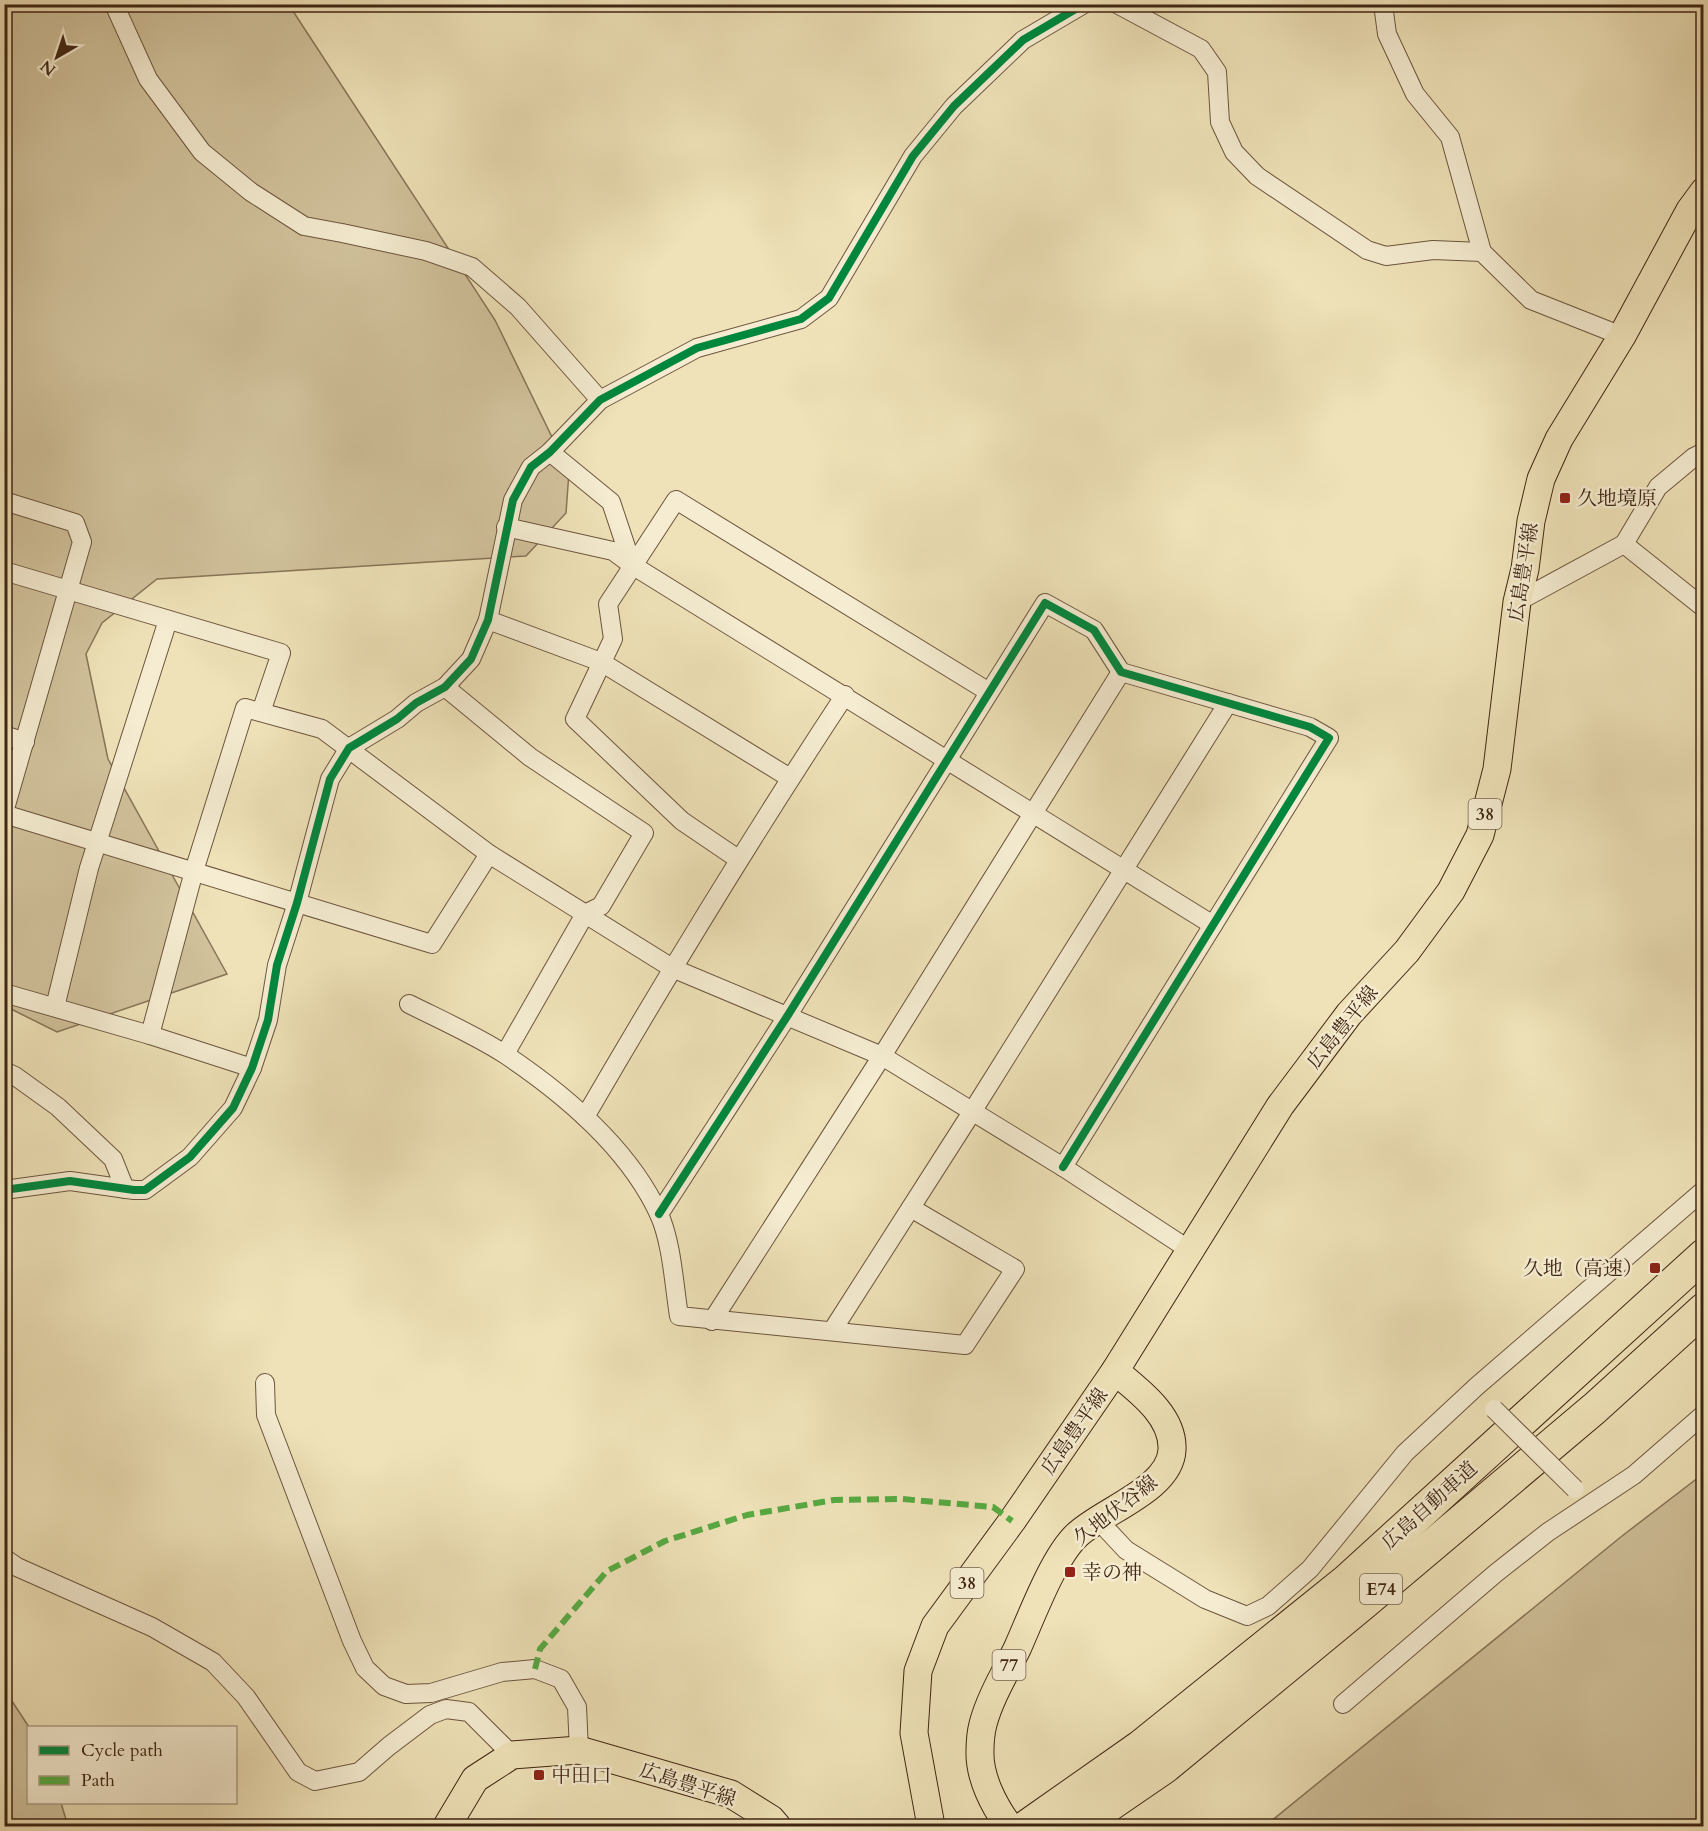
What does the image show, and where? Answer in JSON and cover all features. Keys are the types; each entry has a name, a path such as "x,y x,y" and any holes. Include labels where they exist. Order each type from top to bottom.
{"highway":[{"name":"広島自動車道","path":"1027,1827 1141,1746 1346,1581 1704,1255"},
{"name":"広島自動車道","path":"1079,1827 1165,1767 1373,1596 1595,1408 1704,1309"}],"main road":[{"name":"広島豊平線","path":"931,1827 914,1733 918,1671 935,1626 1012,1521 1115,1371 1280,1106 1349,1014 1407,951 1451,891 1480,835 1497,769 1517,602 1541,478 1559,439 1622,336 1690,210 1704,191"},
{"name":"久地伏谷線","path":"1009,1827 999,1813 986,1784 980,1753 982,1725 1059,1559 1075,1536 1097,1519 1143,1492 1157,1480 1168,1464 1172,1450 1161,1414 1143,1394 1115,1371"},
{"name":"広島豊平線","path":"447,1827 475,1779 512,1755 579,1750 731,1794 771,1819 777,1827"}],"street":[{"path":"114,4 148,79 202,152 210,159 251,192 304,226 426,251 472,267 518,307 600,400"},
{"path":"4,1190 70,1181 145,1190 190,1157 233,1108 252,1068 268,1020 277,964 297,903 330,779 349,748 398,719 416,703 445,687 471,659 488,620 513,500 531,467 550,452 600,400 697,348 801,319 830,298 913,156 954,106 1023,40 1084,4"},
{"path":"1117,4 1202,49 1217,72 1220,122 1234,152 1257,176 1275,189 1367,250 1386,256 1433,250 1482,252"},
{"path":"1383,4 1387,34 1415,94 1450,137 1482,252 1530,300 1622,336"},
{"path":"550,452 611,502 632,565"},
{"path":"1517,602 1624,544 1659,487 1694,457 1704,452"},
{"path":"738,859 682,821 575,719 614,639 608,604 676,500 989,692"},
{"path":"4,501 75,523 82,542 4,813 432,944 489,854"},
{"path":"506,527 613,551 632,565 1213,925"},
{"path":"1624,544 1704,608"},
{"path":"4,571 280,653 261,712"},
{"path":"659,1214 788,1015 1045,603 1094,630 1121,672 1310,727 1329,738 1063,1167"},
{"path":"55,1007 89,868 168,620"},
{"path":"488,620 601,662 790,778"},
{"path":"712,1321 882,1056 1121,672"},
{"path":"445,687 530,757 644,833 600,906 585,914 505,1054"},
{"path":"585,1117 738,859 844,695"},
{"path":"832,1331 1228,703"},
{"path":"150,1035 195,871 245,708 322,729 489,854 672,968 882,1056 1063,1167 1191,1251"},
{"path":"4,735 25,742"},
{"path":"4,993 150,1035 252,1068"},
{"path":"410,1004 505,1054 585,1117 633,1170 659,1214 666,1238 679,1316 965,1345 1015,1269 911,1208"},
{"path":"4,1071 15,1076 58,1107 113,1160 125,1189"},
{"path":"1097,1519 1125,1550 1205,1599 1247,1616 1268,1606 1310,1569 1405,1453 1477,1386 1704,1190"},
{"path":"265,1383 266,1415 348,1630 365,1668 384,1686 406,1694 431,1693 502,1672 535,1669 561,1679 577,1707 579,1750"},
{"path":"1477,1386 1494,1409 1575,1489 1587,1505"},
{"path":"1343,1704 1496,1573 1548,1532 1634,1475 1704,1414"},
{"path":"4,1558 17,1567 152,1627 213,1662 246,1697 298,1772 315,1781 359,1772 430,1715 446,1709 468,1712 512,1755"}],"shaded area":[{"path":"4,5 289,5 495,320 569,472 566,513 526,556 157,579 102,623 86,654 108,759 227,974 57,1032 5,1006"},
{"path":"1703,1474 1703,1826 1265,1826 1622,1536"},
{"path":"4,1689 28,1726 27,1804 61,1804 68,1826 5,1826"}],"marked path":[{"path":"535,1669 540,1649 607,1571 665,1541 747,1515 834,1500 902,1499 993,1507 1012,1521"}],"cycle path":[{"path":"4,1190 70,1181 145,1190 190,1157 233,1108 252,1068 268,1020 277,965 297,903 330,779 349,748 397,719 416,703 445,687 471,659 488,620 513,500 531,467 550,452 600,400 697,348 801,319 829,298 913,156 954,106 1023,40 1084,4"},
{"path":"659,1214 788,1015 1045,603 1094,630 1121,672 1310,727 1329,738 1063,1167"}],"place":[{"name":"久地境原","path":"1565,498"},
{"name":"久地（高速）","path":"1655,1268"},
{"name":"幸の神","path":"1070,1572"},
{"name":"中田口","path":"539,1775"}]}
